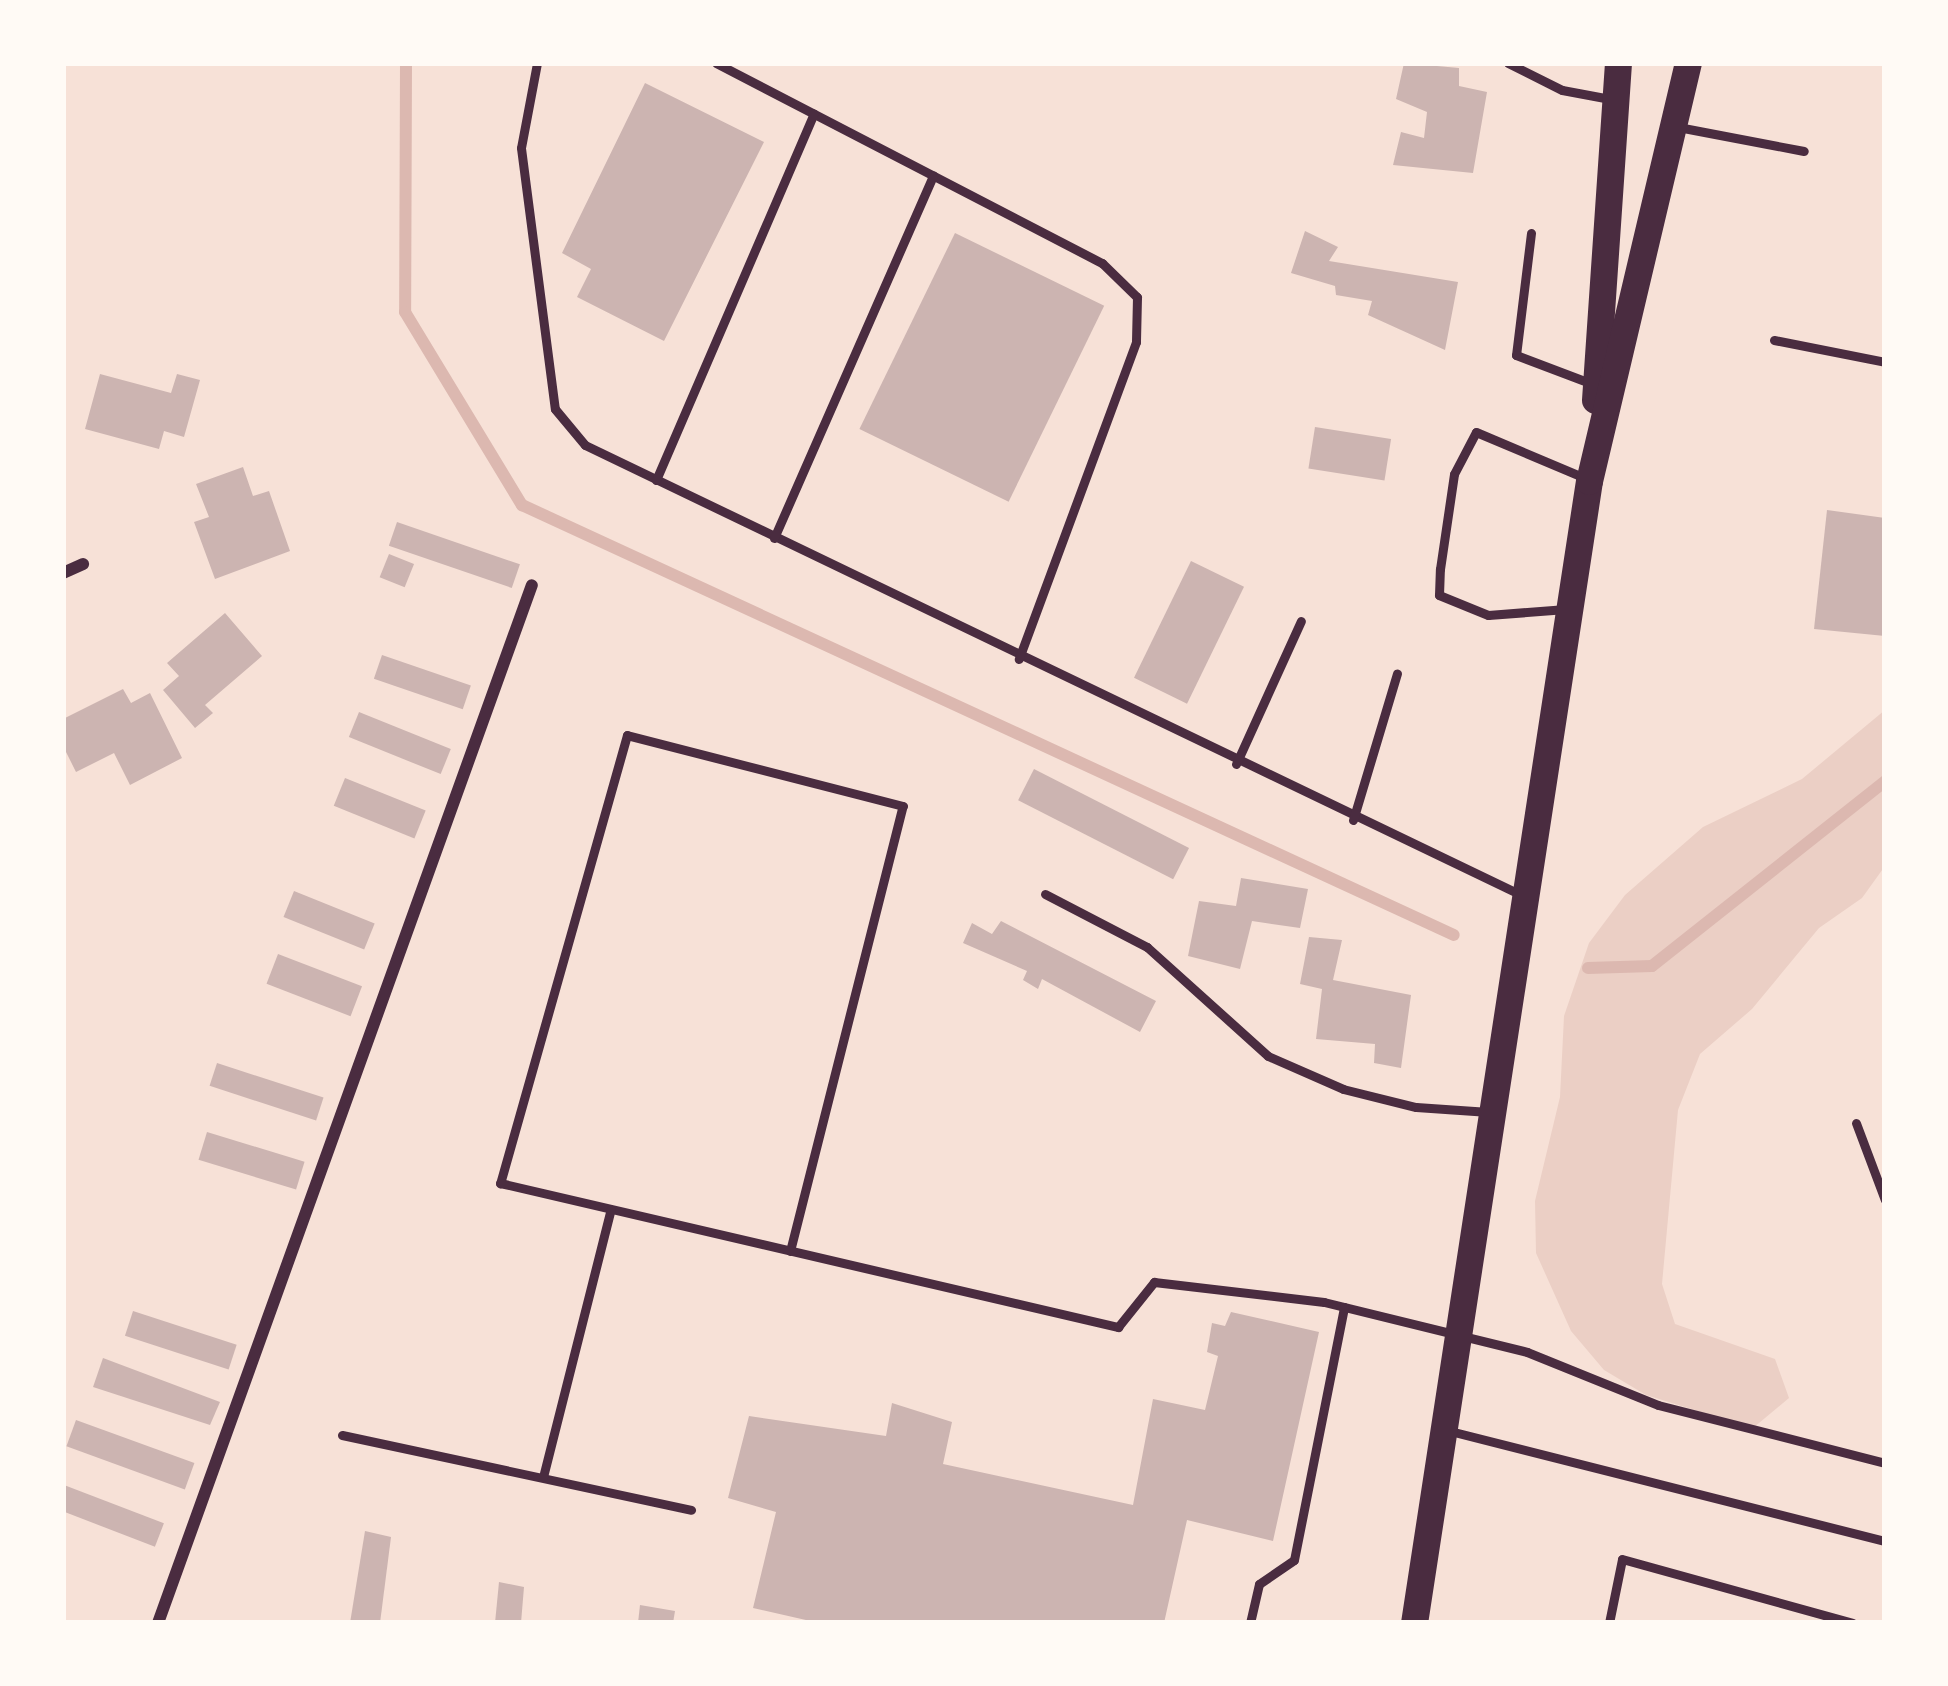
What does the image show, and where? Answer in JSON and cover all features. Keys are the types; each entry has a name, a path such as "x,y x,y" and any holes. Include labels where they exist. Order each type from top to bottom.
{"main road":[{"path":"1589,481 1618,63"},
{"path":"1414,1623 1589,481 1688,63"}],"street":[{"path":"63,573 83,564"},
{"path":"158,1623 532,585"}],"lane":[{"path":"537,63 521,148 555,409 585,445 1352,820 1524,896"},
{"path":"716,63 1102,263 1137,297 1136,341 1019,659"},
{"path":"1508,63 1562,90 1616,100"},
{"path":"656,480 814,114"},
{"path":"1673,126 1804,151"},
{"path":"774,538 933,175"},
{"path":"1532,233 1516,355 1596,385"},
{"path":"1774,340 1885,362"},
{"path":"1569,609 1488,615 1439,596 1454,474 1476,432 1543,454 1589,481"},
{"path":"1236,764 1301,621"},
{"path":"1352,820 1397,673"},
{"path":"790,1251 903,806 627,735 500,1184 1118,1327 1154,1282 1344,1307 1527,1352 1658,1405 1885,1463"},
{"path":"1045,894 1147,947 1268,1056 1343,1089 1416,1107 1490,1112"},
{"path":"1856,1123 1885,1200"},
{"path":"543,1478 611,1209"},
{"path":"1250,1623 1259,1584 1294,1559 1344,1307"},
{"path":"1441,1428 1885,1541"},
{"path":"342,1435 691,1510"},
{"path":"1609,1623 1622,1559 1852,1623"}],"shaded area":[{"path":"1885,710 1885,866 1862,898 1819,928 1752,1009 1700,1054 1678,1110 1662,1284 1675,1324 1775,1359 1789,1398 1753,1428 1646,1395 1604,1370 1571,1331 1536,1253 1535,1201 1560,1097 1564,1016 1589,943 1625,895 1703,827 1802,779"}],"building":[{"path":"1404,63 1459,68 1459,86 1487,92 1473,173 1393,165 1401,132 1424,138 1427,112 1396,99"},
{"path":"645,83 764,142 664,341 577,297 591,269 562,253"},
{"path":"1305,231 1338,247 1329,261 1458,282 1445,350 1368,315 1372,301 1336,295 1335,286 1291,273"},
{"path":"955,233 1104,306 1009,502 859,429"},
{"path":"100,374 171,393 177,374 200,380 184,437 164,431 159,449 85,429"},
{"path":"1315,427 1391,439 1384,481 1308,468"},
{"path":"243,467 253,496 269,491 290,551 215,579 194,522 209,517 196,484"},
{"path":"1827,510 1885,518 1885,636 1814,629"},
{"path":"397,522 520,564 512,588 389,546"},
{"path":"389,554 414,564 405,587 380,577"},
{"path":"1191,561 1244,587 1187,704 1134,678"},
{"path":"225,613 262,656 205,705 213,713 195,728 163,690 179,676 167,663"},
{"path":"382,655 471,686 463,709 374,679"},
{"path":"123,689 131,703 150,693 182,758 130,785 114,753 76,772 63,746 63,719"},
{"path":"359,712 451,749 441,774 349,737"},
{"path":"1034,769 1189,848 1173,879 1018,800"},
{"path":"345,778 426,811 414,838 334,806"},
{"path":"1241,878 1308,889 1300,928 1252,921 1240,969 1188,956 1199,901 1236,906"},
{"path":"294,891 375,924 364,950 284,917"},
{"path":"1001,921 1156,1001 1140,1032 1042,979 1038,989 1023,980 1027,971 963,943 972,923 992,934"},
{"path":"1309,937 1342,940 1333,980 1411,995 1401,1068 1374,1063 1375,1044 1316,1039 1322,989 1300,984"},
{"path":"278,954 362,986 351,1016 267,984"},
{"path":"217,1063 324,1098 316,1120 210,1086"},
{"path":"207,1132 305,1162 296,1190 199,1160"},
{"path":"133,1311 237,1345 229,1369 125,1336"},
{"path":"1231,1312 1319,1332 1273,1541 1187,1520 1164,1623 819,1623 753,1608 776,1512 728,1498 749,1416 886,1436 892,1403 952,1422 943,1464 1133,1505 1153,1399 1205,1410 1218,1356 1207,1352 1212,1323 1225,1326"},
{"path":"103,1358 220,1402 210,1425 93,1387"},
{"path":"76,1420 194,1463 185,1489 66,1446"},
{"path":"64,1485 164,1523 155,1547 63,1511"},
{"path":"365,1531 391,1537 380,1623 350,1623"},
{"path":"499,1582 524,1587 521,1623 495,1623"},
{"path":"640,1605 675,1611 673,1623 638,1623"}],"waterway":[{"path":"406,63 405,312 522,505 1454,935"},
{"path":"1588,968 1652,966 1885,781"}]}
